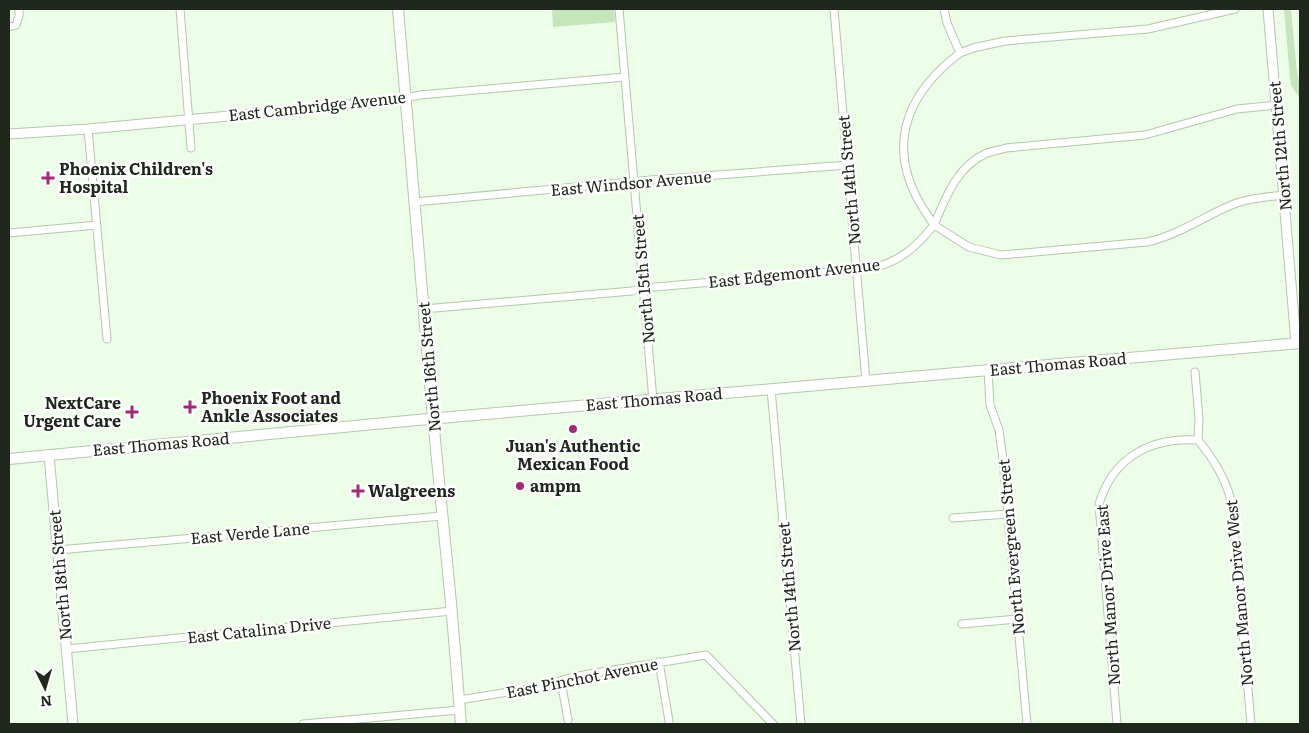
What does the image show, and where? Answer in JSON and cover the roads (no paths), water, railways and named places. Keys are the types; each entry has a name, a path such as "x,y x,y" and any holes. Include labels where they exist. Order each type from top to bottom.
{"main road":[{"name":"North 16th Street","path":"398,9 461,724"},
{"name":"East Thomas Road","path":"9,459 433,419 1298,343"}],"street":[{"path":"12,26 19,16 19,9"},
{"path":"180,9 191,148"},
{"name":"North 15th Street","path":"619,9 653,400"},
{"name":"North 14th Street","path":"834,9 866,381"},
{"path":"944,9 947,23 960,53"},
{"path":"1235,9 1148,29 1005,40 960,53 943,66 927,83 914,104 906,127 903,152 907,173 916,196 934,225 969,247 992,254 1013,255 1158,240 1168,237 1233,204 1252,199 1284,195"},
{"name":"North 12th Street","path":"1268,9 1298,343"},
{"name":"East Cambridge Avenue","path":"9,134 88,129 391,101 430,94 625,77"},
{"path":"934,225 954,182 966,167 987,153 1006,148 1145,136 1224,112 1276,105"},
{"path":"88,129 107,339"},
{"name":"East Windsor Avenue","path":"415,202 848,165"},
{"path":"9,233 97,225"},
{"name":"East Edgemont Avenue","path":"424,309 874,268 891,263 918,244 934,225"},
{"name":"North Evergreen Street","path":"988,370 990,405 999,430 1002,449 1026,724"},
{"path":"1196,372 1199,419 1198,440"},
{"name":"North 14th Street","path":"771,389 802,724"},
{"name":"North Manor Drive East","path":"1117,724 1099,516 1100,498 1117,469 1126,459 1152,445 1167,441 1198,440"},
{"name":"North Manor Drive West","path":"1198,440 1212,457 1228,488 1232,504 1251,724"},
{"name":"North 18th Street","path":"49,455 73,724"},
{"path":"953,518 1008,514"},
{"name":"East Verde Lane","path":"58,550 442,516"},
{"name":"East Catalina Drive","path":"67,649 452,611"},
{"path":"962,624 1018,620"},
{"name":"East Pinchot Avenue","path":"303,724 459,705 587,674 706,655 773,724"},
{"path":"659,662 669,721"},
{"path":"561,681 568,720"}],"place":[{"name":"Phoenix Children's Hospital","path":"48,178"},
{"name":"Phoenix Foot and Ankle Associates","path":"190,407"},
{"name":"NextCare Urgent Care","path":"132,412"},
{"name":"Juan's Authentic Mexican Food","path":"573,429"},
{"name":"ampm","path":"520,486"},
{"name":"Walgreens","path":"358,491"}]}
